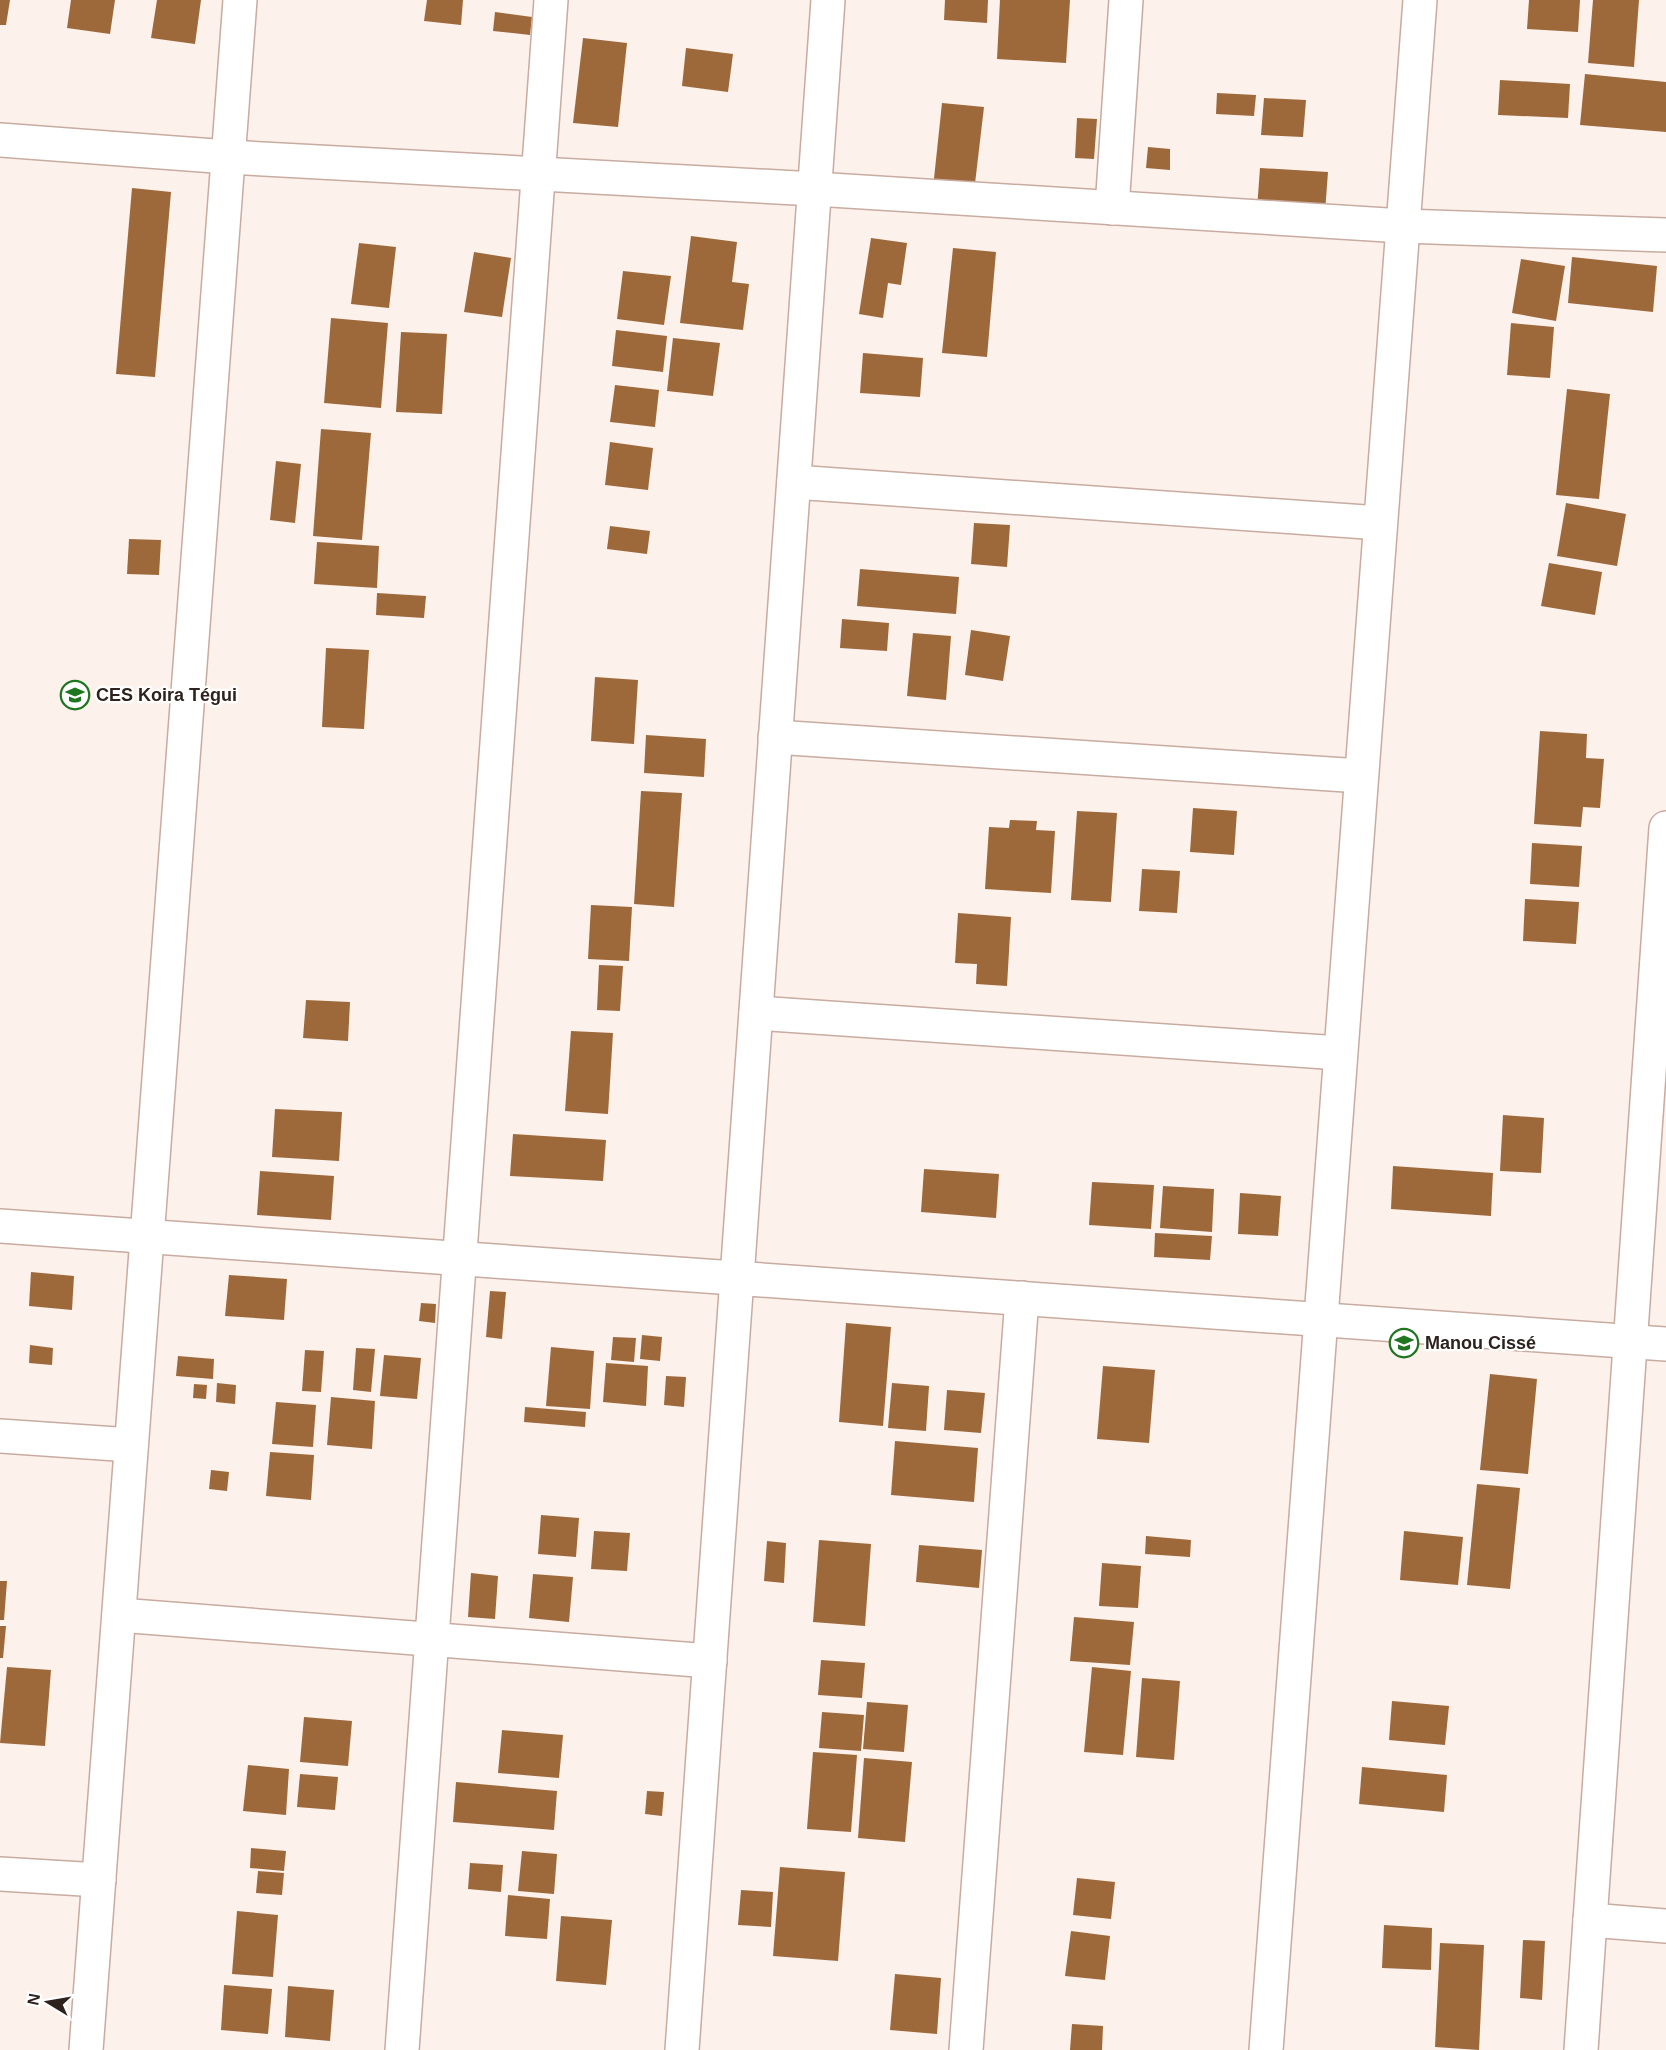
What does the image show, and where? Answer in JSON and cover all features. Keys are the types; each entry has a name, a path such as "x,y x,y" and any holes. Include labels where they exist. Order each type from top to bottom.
{"street":[{"path":"86,2050 240,0"},
{"path":"402,2050 551,0"},
{"path":"682,2050 828,0"},
{"path":"1112,208 1126,0"},
{"path":"1266,2050 1420,0"},
{"path":"0,140 228,156 815,189 1403,226 1666,235"},
{"path":"794,482 1380,523"},
{"path":"775,737 1361,776"},
{"path":"1581,2050 1630,1341 1659,1028 1666,828"},
{"path":"756,1013 1340,1053"},
{"path":"0,1226 1666,1344"},
{"path":"966,2050 1022,1298"},
{"path":"0,1436 131,1445"},
{"path":"119,1615 710,1661"},
{"path":"0,1874 99,1880"},
{"path":"1590,1920 1666,1926"}],"building":[{"path":"0,0 10,0 6,25 0,25"},
{"path":"71,0 115,0 110,34 67,28"},
{"path":"157,0 201,0 195,44 151,38"},
{"path":"427,0 463,0 461,25 424,21"},
{"path":"945,0 988,0 987,23 944,20"},
{"path":"1000,0 1070,0 1066,63 997,59"},
{"path":"1529,0 1580,0 1578,32 1527,29"},
{"path":"1593,0 1639,0 1634,67 1588,63"},
{"path":"495,12 532,17 530,35 493,31"},
{"path":"583,38 627,43 618,127 573,123"},
{"path":"686,48 733,54 728,92 682,86"},
{"path":"1585,74 1666,82 1666,132 1580,125"},
{"path":"1500,80 1570,84 1568,118 1498,115"},
{"path":"1217,93 1256,95 1254,116 1216,114"},
{"path":"1264,98 1306,100 1303,137 1261,135"},
{"path":"942,103 984,107 974,192 933,188"},
{"path":"1077,118 1097,119 1094,159 1075,158"},
{"path":"1148,147 1170,149 1170,170 1146,168"},
{"path":"1260,168 1328,172 1325,212 1257,209"},
{"path":"132,188 171,192 155,377 116,374"},
{"path":"691,236 737,242 732,282 749,284 743,330 680,323"},
{"path":"871,238 907,243 901,285 888,283 883,318 859,314"},
{"path":"359,243 396,247 389,308 351,304"},
{"path":"953,248 996,252 987,357 942,353"},
{"path":"474,252 511,258 502,317 464,312"},
{"path":"1572,257 1657,266 1653,312 1568,303"},
{"path":"1521,259 1565,266 1556,321 1512,313"},
{"path":"623,271 671,276 664,325 617,319"},
{"path":"331,318 388,323 381,408 324,403"},
{"path":"1511,323 1554,327 1550,378 1507,375"},
{"path":"616,330 667,336 663,372 612,366"},
{"path":"401,332 447,334 442,414 396,412"},
{"path":"673,338 720,343 713,396 667,391"},
{"path":"863,353 923,358 920,397 860,393"},
{"path":"615,385 659,390 655,427 610,422"},
{"path":"1567,389 1610,394 1599,499 1556,495"},
{"path":"321,429 371,433 362,540 313,536"},
{"path":"610,442 653,448 648,490 605,485"},
{"path":"276,461 301,464 295,523 270,520"},
{"path":"1566,503 1626,514 1617,566 1557,556"},
{"path":"974,523 1010,525 1007,567 971,564"},
{"path":"610,526 650,531 647,554 607,549"},
{"path":"129,539 161,540 159,575 127,574"},
{"path":"317,542 379,546 377,588 314,584"},
{"path":"1549,563 1602,572 1595,615 1541,606"},
{"path":"860,569 959,577 956,614 857,606"},
{"path":"377,593 426,596 424,618 376,615"},
{"path":"842,619 889,623 887,651 840,648"},
{"path":"971,630 1010,636 1003,681 965,675"},
{"path":"913,633 951,636 946,700 907,696"},
{"path":"326,648 369,650 364,729 322,727"},
{"path":"595,677 638,680 634,744 591,741"},
{"path":"1540,731 1587,734 1586,758 1604,759 1600,808 1583,807 1581,827 1534,824"},
{"path":"646,735 706,739 704,777 644,773"},
{"path":"641,791 682,793 674,907 634,904"},
{"path":"1193,808 1237,811 1234,855 1190,852"},
{"path":"1077,811 1117,813 1111,902 1071,900"},
{"path":"1010,820 1037,821 1036,830 1055,831 1051,893 985,889 989,827 1009,828"},
{"path":"1532,843 1582,846 1579,887 1530,884"},
{"path":"1142,869 1180,871 1177,913 1139,911"},
{"path":"1525,899 1579,902 1576,944 1523,941"},
{"path":"591,905 632,907 629,961 588,959"},
{"path":"958,913 1011,917 1007,986 976,984 977,964 955,963"},
{"path":"599,965 623,966 620,1011 597,1010"},
{"path":"306,1000 350,1002 348,1041 303,1038"},
{"path":"571,1031 613,1033 608,1114 565,1111"},
{"path":"275,1109 342,1112 339,1161 272,1157"},
{"path":"1503,1115 1544,1118 1541,1173 1500,1171"},
{"path":"513,1134 606,1140 603,1181 510,1176"},
{"path":"1393,1166 1493,1173 1491,1216 1391,1209"},
{"path":"924,1169 999,1174 996,1218 921,1212"},
{"path":"260,1171 334,1176 331,1220 257,1215"},
{"path":"1092,1182 1154,1185 1151,1229 1089,1225"},
{"path":"1163,1186 1214,1189 1212,1232 1160,1228"},
{"path":"1240,1193 1281,1196 1278,1236 1238,1234"},
{"path":"1155,1233 1212,1236 1210,1260 1154,1257"},
{"path":"31,1272 74,1276 72,1310 29,1306"},
{"path":"229,1275 287,1279 284,1320 225,1316"},
{"path":"490,1291 506,1292 502,1339 486,1337"},
{"path":"421,1303 436,1304 435,1323 419,1321"},
{"path":"846,1323 891,1327 883,1426 839,1422"},
{"path":"642,1335 662,1337 660,1361 640,1359"},
{"path":"613,1337 636,1338 634,1362 611,1360"},
{"path":"30,1345 53,1348 52,1365 29,1363"},
{"path":"551,1347 594,1351 590,1409 546,1406"},
{"path":"356,1348 375,1349 371,1392 353,1390"},
{"path":"305,1350 324,1351 321,1392 302,1391"},
{"path":"384,1355 421,1358 417,1399 380,1396"},
{"path":"178,1356 214,1359 213,1379 176,1376"},
{"path":"606,1363 648,1366 646,1406 603,1402"},
{"path":"1103,1366 1155,1370 1149,1443 1097,1439"},
{"path":"1490,1374 1537,1379 1528,1474 1480,1470"},
{"path":"666,1376 686,1377 684,1407 664,1405"},
{"path":"217,1383 236,1385 235,1404 216,1402"},
{"path":"892,1383 929,1386 926,1431 888,1428"},
{"path":"194,1384 207,1385 206,1399 193,1398"},
{"path":"947,1390 985,1393 981,1433 944,1430"},
{"path":"331,1397 375,1401 372,1449 327,1445"},
{"path":"276,1402 316,1405 313,1447 272,1444"},
{"path":"525,1407 586,1412 585,1427 524,1422"},
{"path":"895,1441 978,1448 974,1502 891,1495"},
{"path":"270,1452 314,1455 311,1500 266,1496"},
{"path":"211,1470 229,1472 227,1491 209,1489"},
{"path":"1477,1484 1520,1488 1510,1589 1467,1585"},
{"path":"541,1515 579,1518 576,1557 538,1554"},
{"path":"594,1531 630,1533 627,1571 591,1569"},
{"path":"1404,1531 1463,1537 1458,1585 1400,1580"},
{"path":"1146,1536 1191,1540 1190,1557 1145,1554"},
{"path":"819,1540 871,1544 865,1626 813,1622"},
{"path":"767,1541 786,1543 784,1583 764,1581"},
{"path":"919,1545 982,1550 979,1588 916,1582"},
{"path":"1102,1563 1141,1566 1138,1608 1099,1606"},
{"path":"471,1573 498,1576 495,1619 468,1617"},
{"path":"533,1574 573,1577 569,1622 529,1618"},
{"path":"0,1581 7,1581 4,1620 0,1620"},
{"path":"1074,1617 1134,1622 1130,1665 1070,1661"},
{"path":"0,1626 6,1626 3,1658 0,1658"},
{"path":"821,1660 865,1663 862,1698 818,1695"},
{"path":"7,1667 51,1670 45,1746 0,1743"},
{"path":"1092,1667 1131,1671 1123,1755 1084,1752"},
{"path":"1142,1678 1180,1681 1174,1760 1136,1757"},
{"path":"1392,1701 1449,1706 1445,1745 1389,1740"},
{"path":"867,1702 908,1705 904,1752 863,1749"},
{"path":"822,1712 864,1715 861,1751 819,1748"},
{"path":"304,1717 352,1721 348,1766 300,1762"},
{"path":"502,1730 563,1735 559,1778 498,1773"},
{"path":"813,1752 857,1755 851,1832 807,1829"},
{"path":"864,1758 912,1762 905,1842 858,1838"},
{"path":"248,1765 289,1769 286,1815 243,1811"},
{"path":"1362,1767 1447,1775 1444,1812 1359,1804"},
{"path":"300,1774 338,1777 335,1810 297,1807"},
{"path":"456,1782 557,1791 554,1830 453,1822"},
{"path":"647,1791 664,1792 662,1816 645,1814"},
{"path":"251,1848 286,1851 284,1871 250,1868"},
{"path":"522,1851 557,1854 554,1894 518,1891"},
{"path":"470,1863 503,1865 501,1892 468,1889"},
{"path":"780,1867 845,1872 838,1961 773,1956"},
{"path":"258,1871 284,1873 282,1895 256,1893"},
{"path":"1077,1878 1115,1882 1111,1919 1073,1915"},
{"path":"741,1890 773,1892 771,1927 738,1925"},
{"path":"508,1895 550,1899 547,1939 505,1936"},
{"path":"237,1911 278,1915 273,1977 232,1974"},
{"path":"561,1916 612,1920 606,1985 556,1981"},
{"path":"1384,1925 1432,1928 1431,1970 1382,1968"},
{"path":"1071,1931 1110,1936 1105,1980 1065,1976"},
{"path":"1523,1940 1545,1941 1542,2000 1520,1998"},
{"path":"1440,1943 1484,1945 1479,2050 1435,2047"},
{"path":"895,1974 941,1978 937,2034 890,2030"},
{"path":"224,1985 272,1989 268,2034 221,2030"},
{"path":"288,1986 334,1990 330,2041 285,2037"},
{"path":"1072,2024 1103,2026 1102,2050 1070,2050"}],"place":[{"name":"CES Koira Tégui","path":"75,695"},
{"name":"Manou Cissé","path":"1404,1343"}]}
